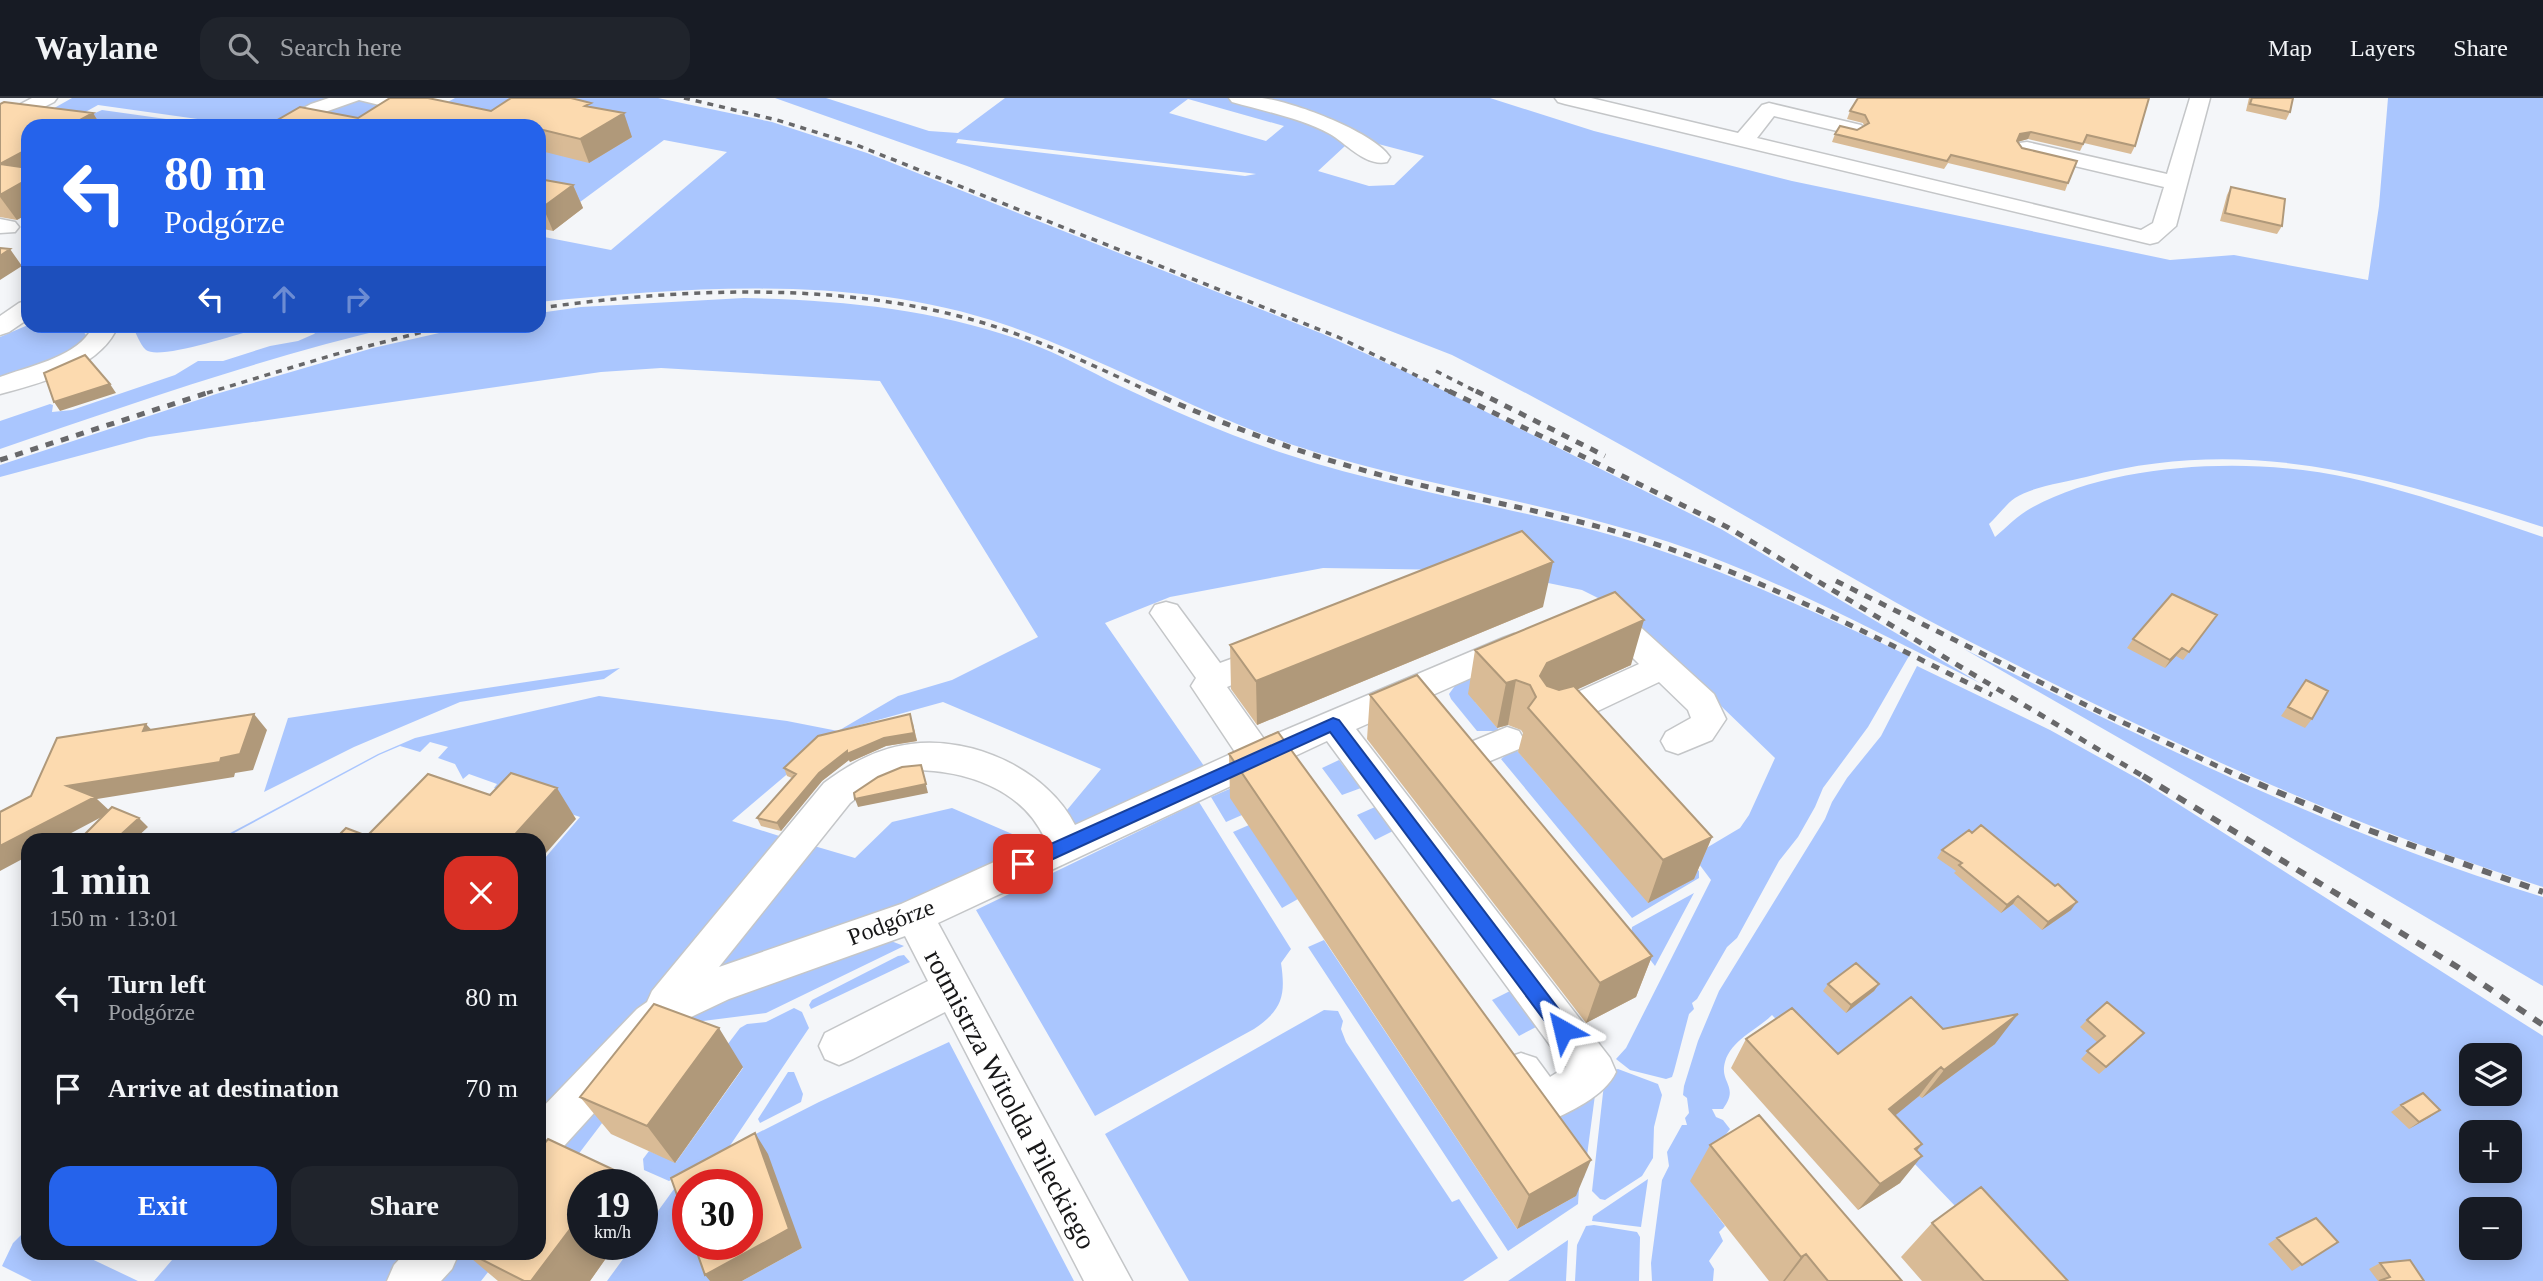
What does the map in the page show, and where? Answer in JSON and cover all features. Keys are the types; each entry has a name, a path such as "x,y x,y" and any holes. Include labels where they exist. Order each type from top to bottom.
{"street":[{"path":"6,120 47,98"},
{"path":"297,119 325,104 349,98"},
{"path":"368,98 463,119"},
{"path":"1240,98 1307,117 1336,129 1379,157"},
{"path":"1564,98 2141,237 2150,237 2164,226 2200,98"},
{"path":"1653,120 1671,98"},
{"path":"1743,141 1766,103 1854,129"},
{"path":"2027,148 2176,183"},
{"path":"0,327 21,313"},
{"path":"2,385 85,351 100,338 102,333"},
{"path":"1166,613 1214,679"},
{"name":"Podgórze","path":"546,1134 651,1022 677,1004 716,986 914,916 1268,752 1552,630 1584,619 1612,624 1634,638 1702,703 1709,719 1699,732 1678,741"},
{"path":"1295,647 1214,679 1209,683 1209,688 1268,752 1304,780"},
{"path":"1550,719 1664,666"},
{"path":"1422,685 1450,719 1492,746 1503,784"},
{"path":"1333,724 1595,1072 1544,1103 1503,1048"},
{"path":"651,1022 837,793 848,782 870,769 897,759 925,755 951,757 980,765 1014,783 1042,804 1055,821 1066,844"},
{"name":"rotmistrza Witolda Pileckiego","path":"914,916 1109,1281"},
{"path":"839,1046 952,989"},
{"path":"410,1281 430,1260"}],"shaded area":[{"path":"72,98 330,98 291,119 197,119 98,105 73,119 40,116"},
{"path":"455,98 658,98 772,122 867,153 1323,334 1408,373 1721,529 1980,683 1827,607 1709,556 1581,517 1359,464 1275,439 1045,339 949,309 833,291 774,289 656,292 546,301 546,237 611,250 727,152 664,140 576,205 546,200 546,119 509,119 444,104"},
{"path":"775,98 826,98 929,131 958,133 1005,98 1230,98 1304,119 1352,144 1345,146 1318,171 1369,186 1394,185 1424,156 1363,140 1251,98 1490,98 1594,131 1792,181 2170,260 2234,255 2368,280 2379,206 2388,98 2543,98 2543,527 2374,478 2318,467 2262,461 2205,460 2146,465 2039,488 2015,498 1989,524 1995,537 2033,507 2067,492 2105,480 2188,467 2231,466 2313,471 2350,478 2423,497 2543,537 2543,887 2478,866 2351,818 2226,765 2103,708 1913,612 1620,445 1452,355 967,166","holes":["1188,99 1284,126 1266,141 1169,113","958,139 1249,173 1256,174 1245,176 956,143"]},
{"path":"356,100 445,119 306,119 324,109"},
{"path":"102,110 166,119 82,119"},
{"path":"744,298 817,301 889,308 994,331 1052,352 1160,404 1267,448 1370,478 1618,537 1765,591 1909,656 1868,727 1823,788 1798,837 1779,861 1737,938 1727,947 1697,999 1692,1003 1694,1009 1689,1014 1672,1077 1666,1079 1630,1070 1616,1059 1626,1048 1711,880 1696,860 1708,847 1740,828 1749,815 1775,758 1642,630 1610,604 1582,590 1514,576 1454,570 1323,568 1170,597 1105,623 1204,766 910,907 684,989 804,843 855,858 892,822 952,808 1038,845 1101,769 943,702 838,731 898,696 952,680 1038,637 880,381 661,368 601,372 149,437 0,477 0,465 216,394 373,348 439,333 546,333 546,312 581,307"},
{"path":"21,328 21,333 86,335 85,339 66,354 0,378 0,337"},
{"path":"136,333 243,333 168,352 154,352 144,348"},
{"path":"370,333 247,367 0,449 0,421 50,404 53,405 52,412 72,410 175,375 198,361 223,361 270,346 298,341 314,334"},
{"path":"1541,643 1475,702 1500,731 1477,731 1451,699 1449,694 1457,683"},
{"path":"1964,649 2177,753 2321,817 2468,873 2543,897 2543,986 2222,797"},
{"path":"1917,666 2050,730 2142,781 2543,1036 2543,1281 2027,1281 1772,1015 1739,1041 1728,1054 1724,1069 1730,1095 1723,1109 1712,1109 1716,1117 1723,1120 1730,1129 1691,1181 1725,1226 1719,1232 1723,1241 1709,1261 1714,1269 1713,1281 1652,1281 1651,1263 1662,1180 1669,1166 1667,1152 1682,1125 1687,1125 1685,1118 1689,1113 1687,1098 1683,1095 1684,1086 1698,1041 1719,991 1825,819 1847,778 1881,736"},
{"path":"620,668 604,679 460,702 354,747 264,792 288,718"},
{"path":"599,696 787,721 838,731 732,821 795,841 546,1123 546,857 580,817 494,788 497,784 469,774 463,779 455,764 438,758 448,747 430,742 420,752 400,746 379,755 230,833 378,754 415,738"},
{"path":"1515,748 1550,789 1690,863 1699,871 1699,878 1632,918 1501,759"},
{"path":"1339,760 1361,788 1342,795 1322,768"},
{"path":"1278,768 1242,815 1226,822 1211,797"},
{"path":"1199,802 1291,949 1281,963 1283,985 1280,1001 1271,1015 1254,1029 1095,1116 976,910"},
{"path":"1375,807 1393,831 1375,840 1357,815"},
{"path":"1249,825 1298,899 1282,908 1233,832"},
{"path":"1694,893 1655,966 1631,935 1632,927"},
{"path":"1324,940 1517,1229 1576,1196 1569,1177 1579,1189 1578,1204 1508,1251 1308,947"},
{"path":"891,941 904,946 766,1013 703,1021 690,1026 647,1064 546,1197 546,1153 676,1016"},
{"path":"904,955 910,962 811,1009 809,1005 812,1000"},
{"path":"1512,990 1538,1026 1519,1036 1492,1000"},
{"path":"794,1008 802,1012 809,1028 725,1153 693,1169 672,1169 672,1180 669,1181 658,1176 658,1169 644,1169 643,1159 649,1151 676,1162 743,1068 718,1057 740,1028 747,1024 766,1022"},
{"path":"1324,1010 1338,1011 1343,1021 1341,1029 1346,1042 1452,1202 1459,1199 1498,1258 1463,1281 1189,1281 1105,1134"},
{"path":"949,1042 1074,1281 742,1281 802,1248 763,1175 763,1169 760,1169 744,1140"},
{"path":"1618,1069 1658,1084 1662,1095 1654,1127 1653,1158 1642,1176 1605,1200 1592,1191 1604,1084 1614,1070"},
{"path":"788,1072 794,1072 803,1094 801,1102 760,1123 758,1119"},
{"path":"1595,1095 1584,1178 1542,1120 1569,1100 1579,1108"},
{"path":"1648,1179 1641,1227 1592,1221 1593,1216"},
{"path":"672,1192 672,1260 709,1260 716,1281 607,1281 622,1260 658,1260 658,1211"},
{"path":"1586,1226 1637,1232 1640,1237 1639,1281 1575,1281 1577,1245"},
{"path":"21,1235 21,1260 94,1260 138,1281 32,1281 2,1266 13,1243"},
{"path":"1568,1240 1566,1281 1508,1281"},
{"path":"172,1260 416,1260 396,1281 154,1281"},
{"path":"448,1260 498,1260 481,1281 428,1281"}],"building":[{"path":"390,98 428,98 491,111 511,98 571,98 591,103 585,106 624,113 580,139 546,131 546,119 279,119 300,107 358,118"},
{"path":"1858,98 2149,98 2135,146 2087,135 2083,144 2031,132 2020,134 2017,141 2022,148 2077,161 2068,183 1951,155 1947,161 1835,134 1840,126 1857,130 1869,123 1865,115 1850,111"},
{"path":"2252,98 2293,98 2290,112 2250,104"},
{"path":"4,102 93,113 82,119 21,119 21,153 0,164 0,104"},
{"path":"0,164 21,167 21,183 0,195"},
{"path":"546,180 573,185 546,205"},
{"path":"2231,187 2285,199 2282,226 2225,213"},
{"path":"0,248 10,249 0,256"},
{"path":"85,355 110,384 54,402 44,373"},
{"path":"1522,531 1553,562 1256,681 1230,645"},
{"path":"1615,592 1644,620 1547,663 1540,676 1547,686 1559,690 1574,686 1712,837 1663,860 1528,708 1536,697 1530,685 1516,680 1506,683 1475,650"},
{"path":"2172,594 2217,615 2189,652 2182,648 2170,660 2133,639"},
{"path":"1417,675 1652,956 1600,983 1370,695"},
{"path":"2306,680 2328,691 2312,719 2288,707"},
{"path":"254,714 240,754 221,758 220,762 67,786 95,797 0,846 0,812 31,796 57,738 146,724 143,731"},
{"path":"910,714 914,733 884,738 847,754 847,751 819,773 777,823 757,818 796,774 784,768 818,736"},
{"path":"1278,732 1591,1160 1529,1195 1229,754"},
{"path":"921,765 926,784 855,799 854,793 878,777 902,767"},
{"path":"511,773 557,788 516,833 370,833 428,774 490,795"},
{"path":"112,807 139,818 123,833 86,833"},
{"path":"1981,825 2055,886 2058,884 2077,902 2048,922 2018,896 2007,905 1959,865 1962,863 1942,850 1969,830 1972,833"},
{"path":"346,828 359,833 341,833"},
{"path":"1856,963 1879,984 1851,1005 1828,984"},
{"path":"1911,997 1943,1029 2018,1014 1944,1070 1941,1067 1889,1109 1922,1144 1915,1149 1922,1156 1880,1184 1746,1039 1792,1008 1838,1054"},
{"path":"2107,1002 2144,1033 2106,1067 2087,1051 2105,1036 2087,1020"},
{"path":"654,1004 719,1028 647,1126 580,1097"},
{"path":"2423,1093 2440,1110 2419,1122 2401,1105"},
{"path":"1759,1115 1902,1281 1828,1281 1806,1254 1801,1257 1710,1145"},
{"path":"755,1133 789,1229 763,1243 763,1169 688,1169"},
{"path":"548,1139 612,1169 567,1169 567,1233 531,1281 524,1281 483,1260 546,1260"},
{"path":"1981,1187 2068,1281 1984,1281 1932,1223"},
{"path":"2316,1218 2338,1242 2302,1265 2277,1238"},
{"path":"700,1260 732,1260 705,1275"},
{"path":"2410,1260 2424,1281 2379,1281 2390,1277 2380,1263"}],"railway":[{"path":"684,98 777,120 854,144 1338,337 1452,393"},
{"path":"546,307 699,293 753,292 861,298 914,306 990,325 1061,351 1153,393"},
{"path":"207,393 333,355 419,333"},
{"path":"1436,371 1479,393"},
{"path":"0,460 213,391"},
{"path":"1149,391 1244,431 1341,464 1578,521 1680,553 1816,609 1992,695"},
{"path":"1449,391 1729,528 2146,778"},
{"path":"1476,391 1605,456"},
{"path":"1836,581 2096,710 2243,778"},
{"path":"2143,776 2459,968 2543,1025"},
{"path":"2240,776 2360,827 2543,892"}],"route":[{"path":"1023,864 1333,724 1563,1030"}]}
